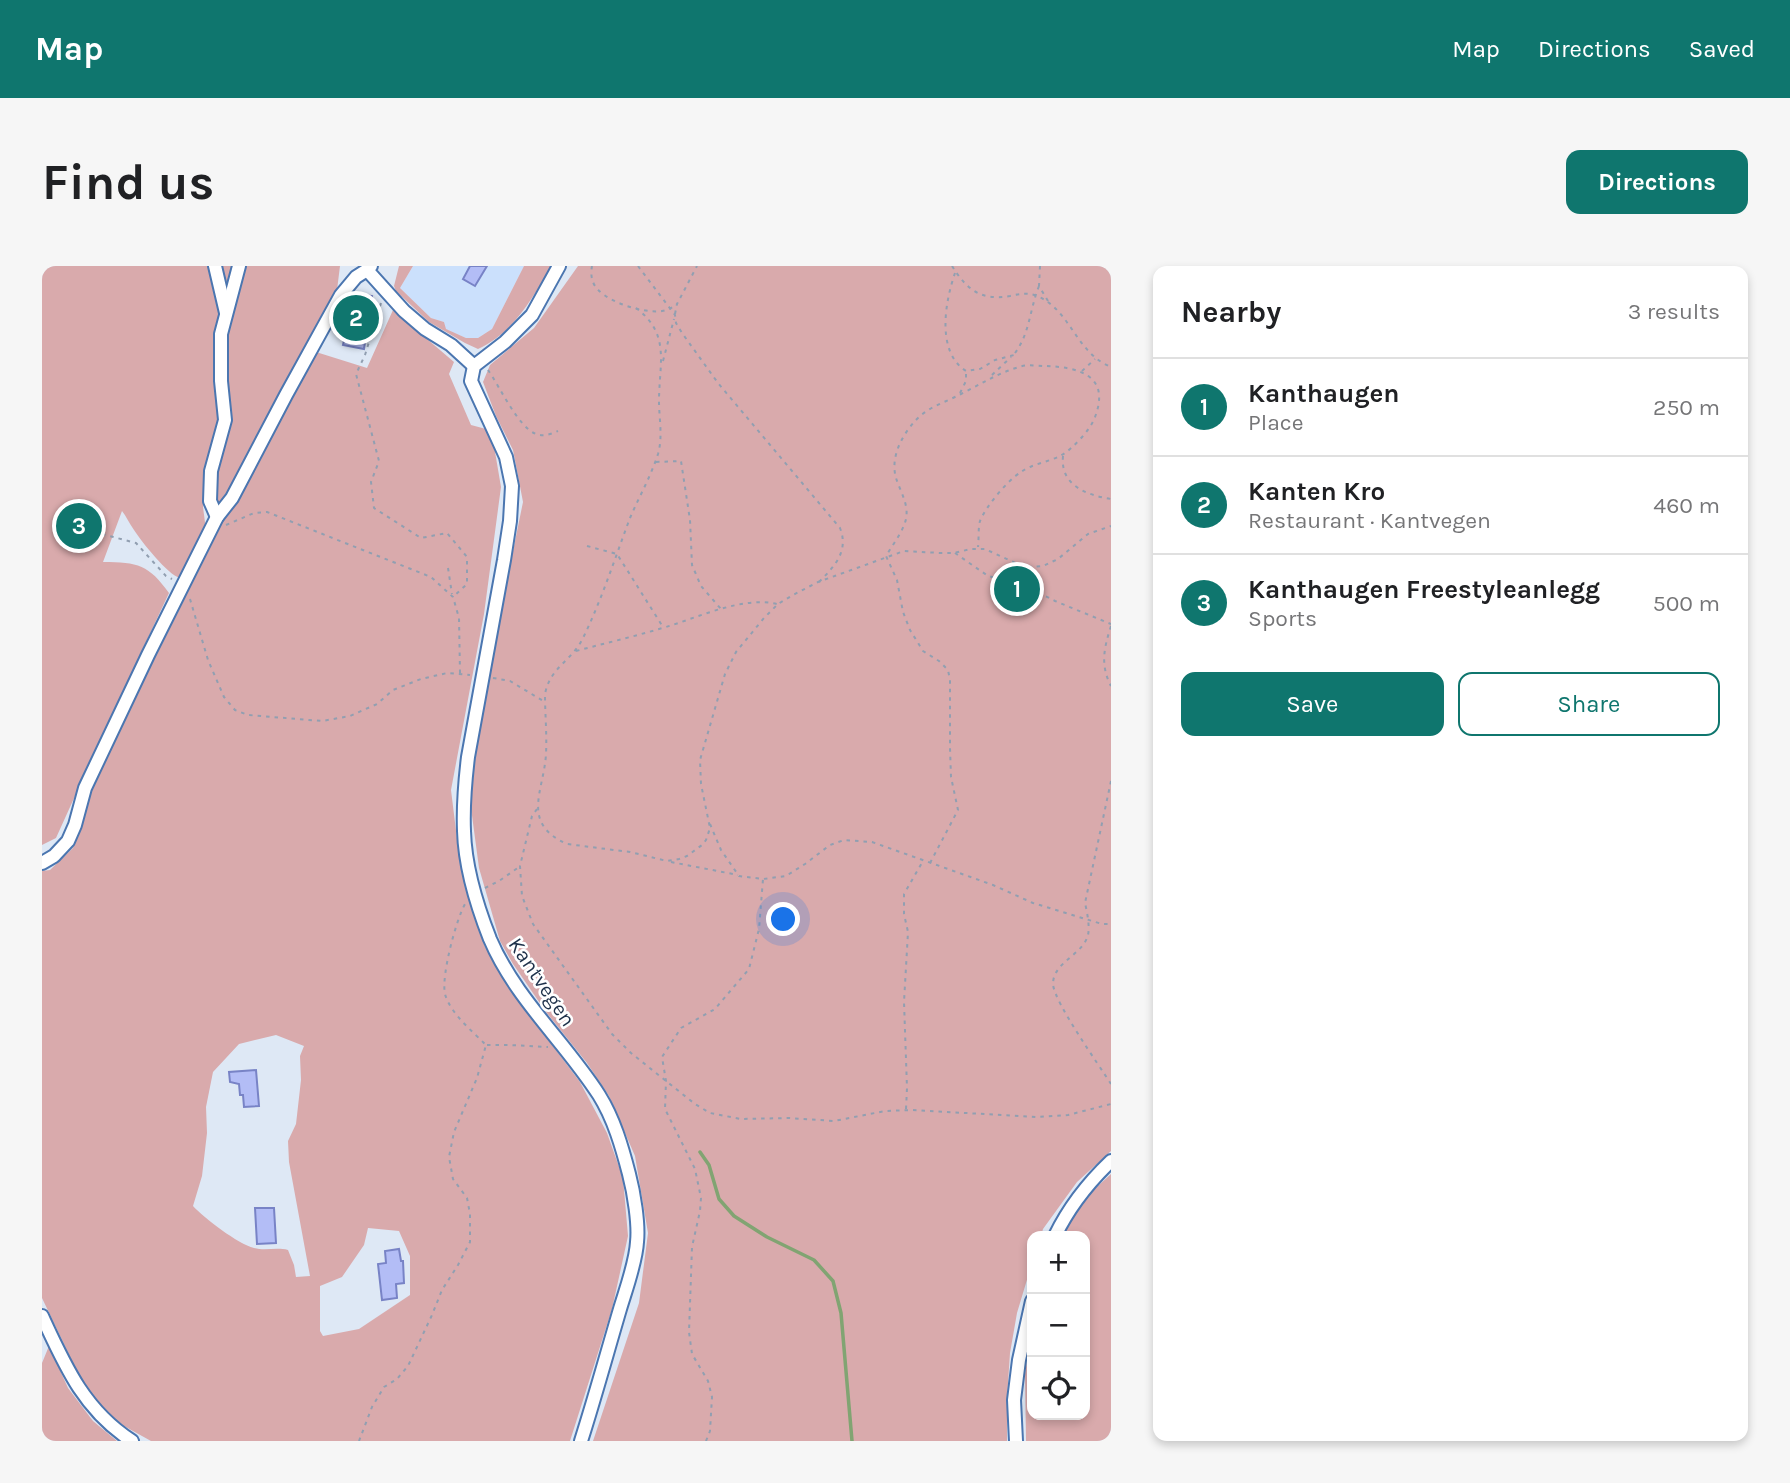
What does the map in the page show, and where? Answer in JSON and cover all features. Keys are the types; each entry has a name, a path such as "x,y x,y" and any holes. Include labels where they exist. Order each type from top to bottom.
{"street":[{"path":"215,266 226,314"},
{"path":"217,517 210,501 211,471 225,421 221,381 221,334 239,266"},
{"path":"42,863 54,856 68,841 85,788 217,517 232,498 341,295 356,277 369,268 387,293 425,329 451,345 474,366 505,342 531,315 559,266"},
{"name":"Kantvegen","path":"474,366 471,381 506,457 512,486 508,534 468,757 464,832 467,862 491,940 536,1014 601,1098 621,1144 634,1193 638,1242 581,1441"},
{"path":"1057,1231 1088,1186 1111,1161"},
{"path":"42,1316 79,1389 105,1421 132,1441"},
{"path":"1016,1441 1014,1400 1027,1324"}],"path":[{"path":"592,266 592,282 610,299 655,312 670,309 677,304"},
{"path":"638,266 675,315 681,333 718,383 840,528 843,536 842,552 833,568 818,582"},
{"path":"697,266 677,304 662,365 659,393 660,441 655,462 582,641 549,679 545,694 546,757 538,790 537,808 548,831 568,844 630,852 763,879 786,876 830,845 844,840 872,842 993,885 1034,903 1102,924 1111,924"},
{"path":"951,266 973,291 982,295 1000,298 1022,294 1036,295 1048,302 1060,312 1096,359 1111,367"},
{"path":"886,556 907,516 904,494 896,478 894,464 906,432 918,417 991,376 1014,355 1028,327 1040,286 1040,266"},
{"path":"956,272 951,286 946,331 949,351 959,367 966,371 980,369 995,360 1014,355"},
{"path":"1040,286 1048,302"},
{"path":"387,293 356,374 379,461 371,482 374,508 421,538 447,533 467,557 467,584 453,597"},
{"path":"636,308 650,320 658,335 662,365"},
{"path":"1082,371 1096,359"},
{"path":"474,366 488,370 514,412 533,432 550,435 558,431"},
{"path":"978,548 980,522 988,507 1004,488 1021,472 1063,455 1094,421 1100,404 1094,381 1082,371 1068,367 1022,366 991,376"},
{"path":"958,396 966,381 966,371"},
{"path":"1063,455 1065,476 1076,486 1097,497 1111,499"},
{"path":"655,462 681,461 690,520 692,565 701,586 722,610"},
{"path":"210,532 254,513 267,512 431,577 453,597"},
{"path":"739,876 721,850 709,822 701,784 700,760 725,674 736,652 778,604 818,582 904,551 954,553 978,548 1020,565 1036,568 1058,559 1088,534 1111,526"},
{"path":"102,534 136,542 166,576 176,582 186,581 208,660 224,697 235,710 248,715 323,721 350,716 377,704 402,686 447,673 510,681 545,702"},
{"path":"587,546 617,554 664,628"},
{"path":"954,553 988,576 1026,586 1111,625 1103,656 1111,686"},
{"path":"886,556 897,580 903,612 910,630 923,651 948,670 950,680 951,777 958,810 930,863"},
{"path":"448,568 459,618 460,674"},
{"path":"575,651 664,628 743,603 766,601 778,604"},
{"path":"1111,781 1085,903 1088,935 1081,947 1054,976 1053,986 1072,1023 1111,1084"},
{"path":"537,808 532,816 520,866 522,896 533,923 612,1034 631,1053 710,1113 741,1119 834,1121 885,1111 906,1110 1037,1117 1068,1115 1111,1104"},
{"path":"667,861 687,856 702,845 708,834 709,822"},
{"path":"906,1110 904,1002 908,932 904,894 923,860"},
{"path":"520,866 499,881 475,892 463,906 447,960 445,994 456,1014 486,1045 528,1045 565,1050"},
{"path":"706,1441 710,1431 712,1397 708,1381 692,1354 688,1332 692,1247 701,1198 695,1169 665,1108 666,1081 662,1057 681,1028 715,1009 749,969 759,929 763,879"},
{"path":"359,1441 372,1407 384,1387 397,1379 408,1366 442,1290 470,1242 467,1198 453,1179 449,1157 454,1132 477,1078 486,1045"}],"shaded area":[{"path":"42,266 340,266 337,290 322,321 230,493 219,505 215,503 215,473 224,443 219,321 215,335 219,421 206,471 203,507 206,530 180,578 155,557 122,511 103,562 142,567 155,576 169,593 56,838 42,845"},
{"path":"399,266 413,266 400,288 431,318 444,322 446,329 466,338 478,338 492,329 524,266 553,266 512,324 478,349 429,322 396,291 394,286"},
{"path":"413,266 524,266 492,329 478,338 466,338 445,329 444,322 431,318 400,288"},
{"path":"578,266 1111,266 1111,1151 1077,1182 1042,1231 1027,1231 1027,1280 1017,1313 1010,1353 1007,1441 593,1441 639,1303 648,1233 635,1156 609,1096 587,1063 546,1012 500,941 479,868 471,808 476,732 523,502 513,450 483,382 490,365 534,328"},
{"path":"393,310 454,362 449,374 471,425 486,429 493,440 501,487 484,614 451,790 460,863 485,947 528,1013 580,1082 607,1133 623,1178 628,1236 612,1309 570,1441 151,1441 106,1412 84,1386 42,1298 42,871 50,870 73,848 88,793 217,525 316,352 367,368","holes":["276,1035 304,1046 300,1056 301,1080 296,1124 288,1141 289,1162 310,1276 296,1277 288,1250 247,1246 193,1206 202,1176 207,1133 206,1107 213,1072 239,1044","368,1228 399,1231 410,1256 410,1295 359,1329 323,1336 320,1331 320,1286 342,1277 364,1245"]},
{"path":"1111,1174 1111,1441 1026,1441 1027,1362 1027,1420 1090,1420 1090,1231 1063,1231 1087,1196"},
{"path":"49,1346 68,1388 93,1421 117,1441 42,1441 42,1363"}],"building":[{"path":"470,266 487,266 475,286 463,279"},
{"path":"358,294 372,296 364,349 343,345 345,336 340,335 344,308 349,299 357,301"},
{"path":"256,1070 259,1106 244,1107 239,1084 230,1082 229,1072"},
{"path":"255,1208 274,1208 276,1243 257,1244"},
{"path":"399,1249 403,1261 404,1283 396,1284 397,1298 382,1300 378,1264 386,1263 385,1251"}],"waterway":[{"path":"700,1152 709,1165 719,1199 734,1216 767,1237 814,1260 833,1281 841,1313 852,1441"}],"place":[{"name":"Kanten Kro","path":"356,318"},
{"name":"Kanthaugen Freestyleanlegg","path":"79,526"},
{"name":"Kanthaugen","path":"1017,589"}]}
